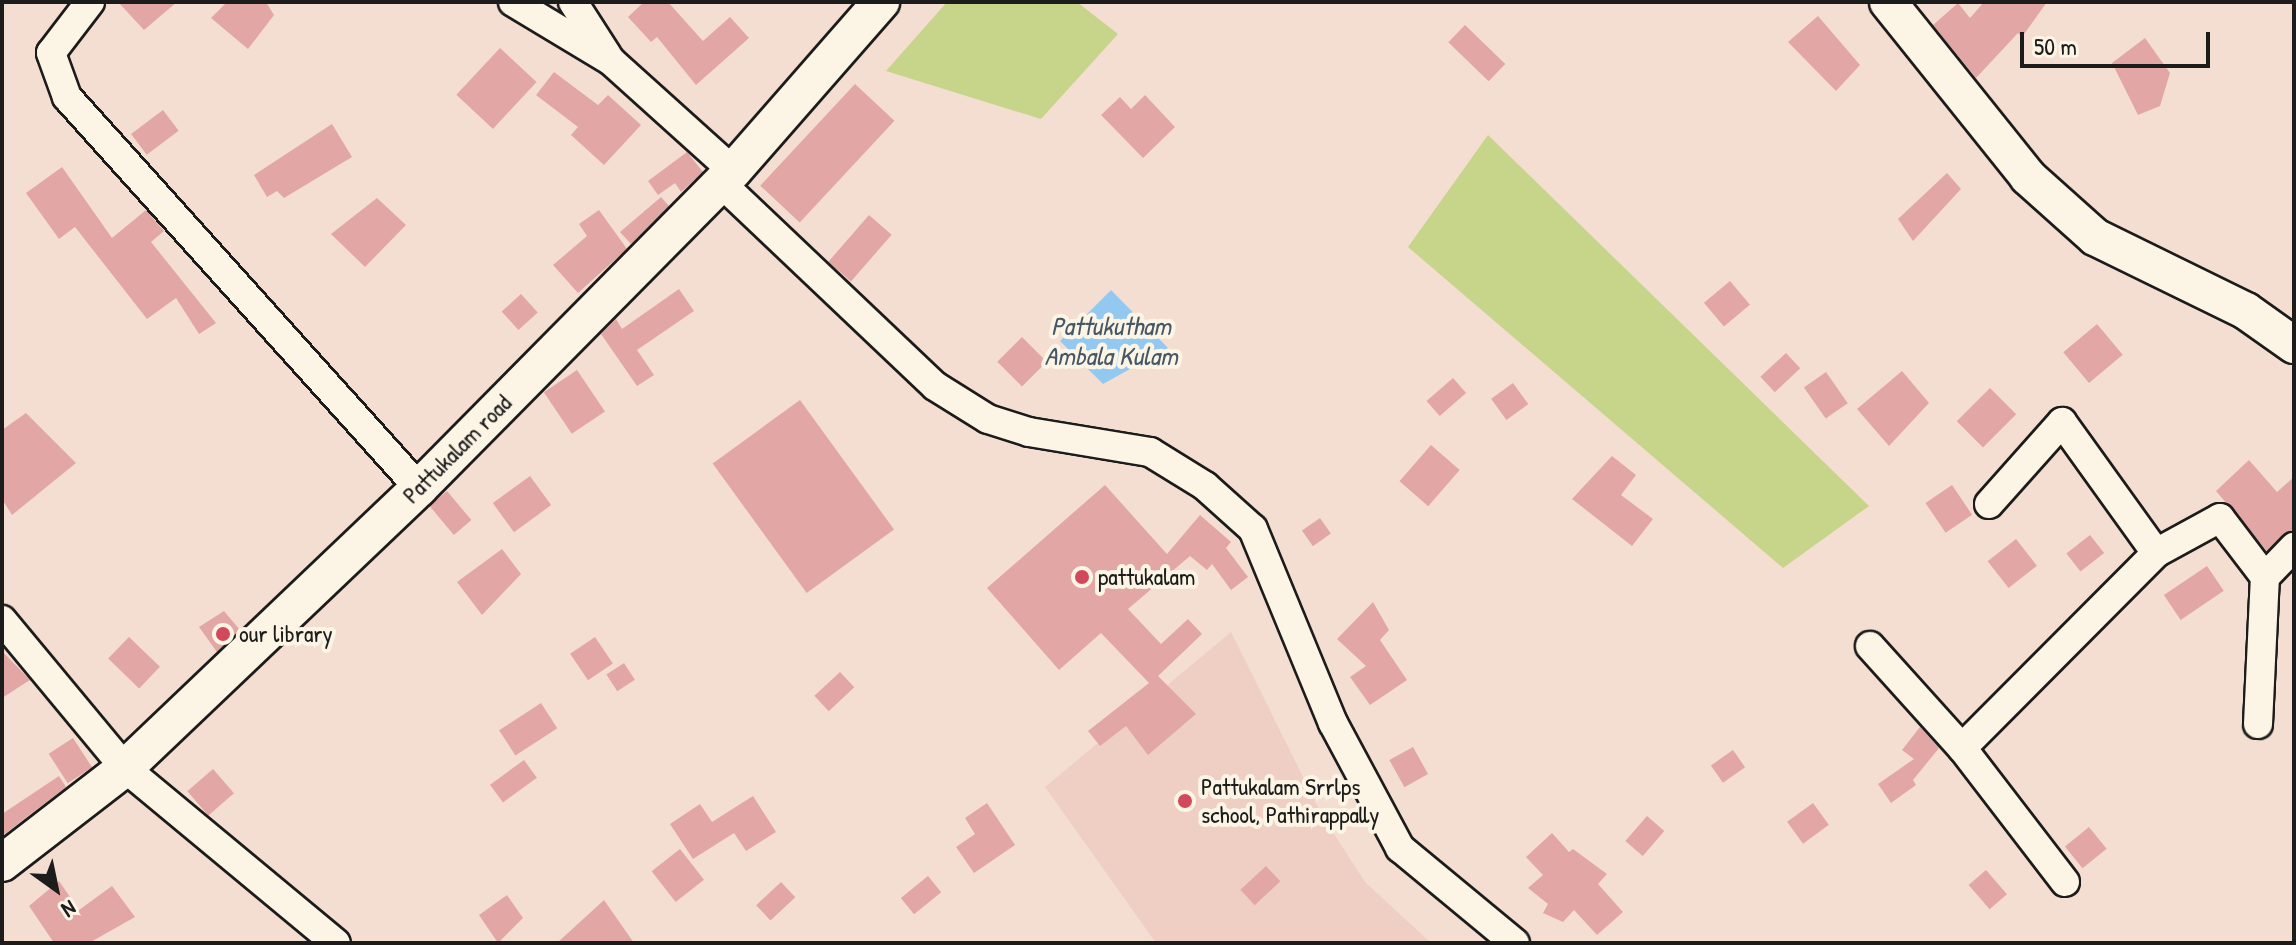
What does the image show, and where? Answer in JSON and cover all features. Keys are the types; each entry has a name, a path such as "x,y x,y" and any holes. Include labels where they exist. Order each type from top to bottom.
{"main road":[{"name":"Pattukalam road","path":"2,863 125,768 419,488 726,176 881,2"},
{"path":"1888,2 2028,177 2095,237 2246,311 2294,345"}],"street":[{"path":"90,2 51,53 67,97 419,488"},
{"path":"513,2 611,61"},
{"path":"573,2 611,61 935,386 988,419 1029,432 1150,452 1205,486 1253,529 1333,723 1400,848 1515,943"},
{"path":"1989,504 2062,422 2156,553"},
{"path":"1962,748 2156,553 2220,518 2265,577 2258,724"},
{"path":"2265,577 2294,547"},
{"path":"2,620 125,768 336,943"},
{"path":"1870,646 1962,748 2065,882"}],"shaded area":[{"name":"Pattukalam Srrlps school, Pathirappally","path":"1231,632 1322,815 1365,882 1431,943 1156,943 1045,787"}],"green space":[{"path":"947,2 1077,2 1118,34 1041,119 886,71"},
{"path":"1488,135 1869,506 1783,568 1408,247"}],"water":[{"name":"Pattukutham Ambala Kulam","path":"1111,290 1168,348 1103,384 1060,341"}],"building":[{"path":"118,2 177,2 144,30"},
{"path":"227,2 266,2 274,15 248,49 211,18"},
{"path":"644,2 668,2 703,41 730,17 749,38 696,85 657,37 651,42 628,17"},
{"path":"1984,2 2047,2 2022,37 2018,33 1976,78 1933,25 1958,3 1970,18"},
{"path":"1818,16 1860,65 1836,91 1788,42"},
{"path":"1465,25 1505,64 1489,81 1448,42"},
{"path":"2145,38 2170,73 2160,106 2138,115 2112,63"},
{"path":"500,48 537,82 493,129 456,95"},
{"path":"554,72 598,105 608,95 641,125 604,165 571,135 578,127 536,95"},
{"path":"855,84 894,121 800,222 760,186"},
{"path":"1145,95 1175,127 1143,158 1101,115 1120,97 1131,109"},
{"path":"163,110 179,131 147,155 131,134"},
{"path":"332,124 352,157 284,198 277,191 267,197 254,175"},
{"path":"687,152 703,172 681,192 675,183 658,195 648,181"},
{"path":"62,167 112,238 146,210 164,231 151,242 216,323 199,334 176,298 147,319 75,227 59,239 26,193"},
{"path":"1947,173 1961,189 1913,241 1898,219"},
{"path":"661,197 669,206 631,244 620,232"},
{"path":"377,198 406,225 365,267 331,234"},
{"path":"599,210 627,249 578,293 553,265 587,236 579,224"},
{"path":"869,215 892,235 851,281 828,262"},
{"path":"1730,281 1750,305 1724,327 1704,303"},
{"path":"679,289 694,311 637,350 654,375 637,386 601,334 616,319 622,329"},
{"path":"521,294 538,313 518,330 502,311"},
{"path":"2097,324 2123,355 2089,383 2063,352"},
{"path":"1022,337 1047,362 1022,386 997,362"},
{"path":"1786,353 1800,368 1775,392 1760,377"},
{"path":"577,370 605,411 572,434 544,392"},
{"path":"1902,371 1929,403 1889,446 1857,409"},
{"path":"1826,372 1848,403 1826,419 1804,387"},
{"path":"1453,378 1466,393 1440,416 1427,401"},
{"path":"1513,383 1528,404 1506,420 1491,399"},
{"path":"1990,388 2016,414 1983,447 1957,421"},
{"path":"800,400 894,529 807,593 713,463"},
{"path":"26,413 76,463 12,515 2,499 2,430"},
{"path":"1431,445 1460,470 1428,506 1400,481"},
{"path":"1612,456 1636,475 1621,495 1653,519 1632,546 1572,499"},
{"path":"2249,460 2277,492 2294,477 2294,528 2267,551 2216,491"},
{"path":"530,476 551,505 514,532 493,503"},
{"name":"pattukalam","path":"1105,485 1167,554 1200,515 1231,542 1226,548 1248,577 1231,590 1212,564 1207,570 1190,556 1128,609 1161,644 1188,619 1202,634 1158,676 1196,714 1148,755 1126,726 1100,746 1088,731 1149,683 1101,633 1059,670 987,588"},
{"path":"1952,485 1972,515 1946,533 1925,503"},
{"path":"447,491 471,520 454,535 429,506"},
{"path":"1320,518 1331,534 1313,546 1302,531"},
{"path":"2090,535 2104,553 2081,572 2066,553"},
{"path":"2016,539 2037,566 2009,588 1988,561"},
{"path":"502,549 521,574 482,615 457,582"},
{"path":"2207,566 2224,591 2181,620 2164,595"},
{"path":"1373,602 1389,630 1380,640 1407,680 1370,705 1350,677 1366,666 1337,639"},
{"name":"our library","path":"224,611 240,630 217,652 199,627"},
{"path":"129,637 160,667 139,688 108,659"},
{"path":"595,637 613,664 588,680 570,654"},
{"path":"2,651 30,680 2,698"},
{"path":"624,663 635,680 617,691 606,674"},
{"path":"840,672 854,687 829,711 814,696"},
{"path":"541,703 557,728 515,755 499,730"},
{"path":"1920,727 1939,748 1913,780 1916,785 1891,803 1878,784 1914,759 1902,750"},
{"path":"73,738 92,767 68,783 49,754"},
{"path":"1413,747 1428,774 1404,787 1389,760"},
{"path":"1733,750 1745,767 1723,783 1711,765"},
{"path":"524,760 537,778 503,802 490,785"},
{"path":"213,769 234,793 208,815 187,791"},
{"path":"59,776 66,787 2,836 2,814"},
{"path":"753,796 776,832 746,851 734,833 693,859 670,824 700,804 712,822"},
{"path":"987,803 1015,845 974,873 956,847 975,834 965,818"},
{"path":"1813,803 1829,825 1803,844 1787,822"},
{"path":"1647,816 1664,831 1643,856 1625,841"},
{"path":"2089,827 2107,849 2083,868 2065,847"},
{"path":"1552,833 1569,852 1573,849 1607,874 1598,884 1623,912 1597,935 1574,910 1563,922 1543,913 1548,904 1528,888 1543,875 1526,857"},
{"path":"680,849 704,880 676,902 652,871"},
{"path":"1266,866 1280,881 1255,905 1240,890"},
{"path":"1986,870 2007,894 1990,909 1969,885"},
{"path":"928,876 941,892 914,914 901,898"},
{"path":"59,881 79,910 112,886 135,917 89,943 54,943 29,906"},
{"path":"781,882 795,897 770,921 756,905"},
{"path":"507,895 523,918 498,943 479,915"},
{"path":"604,900 634,943 557,943"}],"place":[{"name":"pattukalam","path":"1082,577"},
{"name":"our library","path":"223,634"},
{"name":"Pattukalam Srrlps school, Pathirappally","path":"1185,801"}]}
